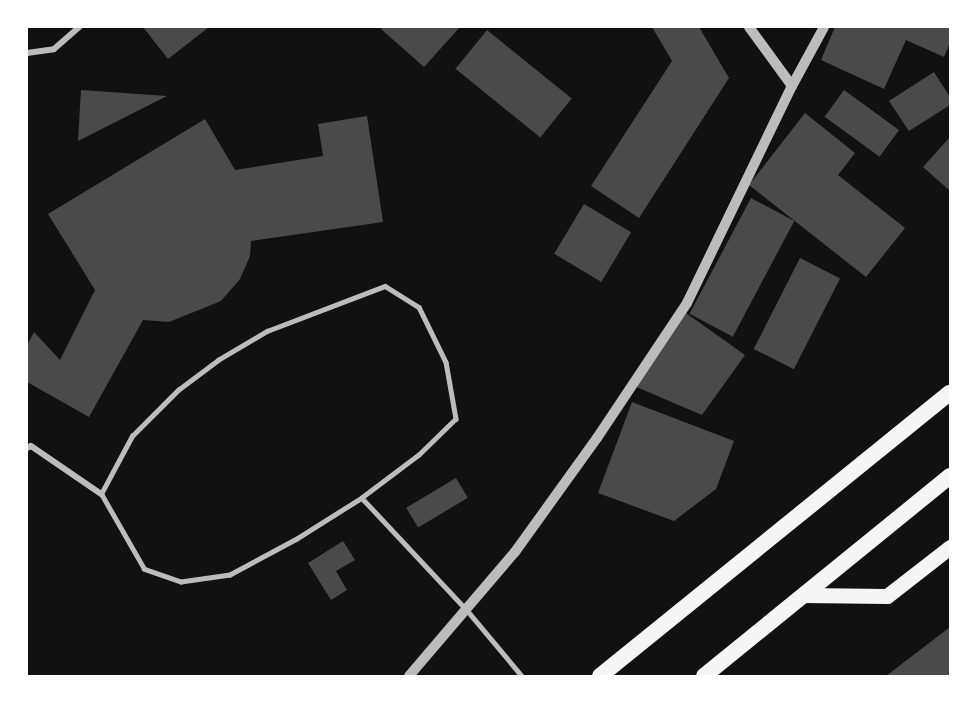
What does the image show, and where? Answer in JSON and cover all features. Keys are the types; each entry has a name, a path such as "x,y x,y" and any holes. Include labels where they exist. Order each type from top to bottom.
{"highway":[{"path":"600,676 950,393"},
{"path":"704,676 950,476"}],"main road":[{"path":"803,595 887,596 950,546"}],"street":[{"path":"27,53 54,49 79,27"},
{"path":"749,27 792,86"},
{"path":"409,676 515,552 597,438 687,303 792,86 824,27"},
{"path":"27,447 30,446 101,494"}],"lane":[{"path":"385,286 419,307 446,362 456,419 419,455 363,498 230,575 180,582 144,569 101,494 132,436 186,384 218,360 267,331 385,286"},
{"path":"363,498 466,609 522,676"}],"building":[{"path":"143,27 209,27 168,59"},
{"path":"383,27 460,27 424,67 381,29"},
{"path":"652,27 699,27 729,78 639,218 591,186 672,61"},
{"path":"835,27 950,27 950,43 944,57 906,40 884,89 821,60"},
{"path":"487,30 572,99 540,137 456,69"},
{"path":"934,72 950,97 950,105 909,131 889,101"},
{"path":"81,90 167,96 78,141"},
{"path":"844,90 899,130 880,157 825,117"},
{"path":"805,113 855,153 838,175 905,228 866,277 749,185"},
{"path":"367,116 383,222 251,241 250,256 240,279 221,301 169,322 143,320 89,417 27,382 27,345 34,332 60,360 95,290 48,214 205,119 235,170 323,156 318,124"},
{"path":"950,137 950,191 923,167"},
{"path":"751,198 794,221 733,337 689,314"},
{"path":"584,204 631,232 601,282 554,254"},
{"path":"800,258 840,278 794,369 754,349"},
{"path":"686,313 745,355 702,415 634,386"},
{"path":"632,402 734,441 716,489 674,521 598,493"},
{"path":"456,478 468,498 418,528 406,508"},
{"path":"343,541 355,560 336,571 347,590 331,600 308,563"},
{"path":"950,627 950,676 886,676"}]}
